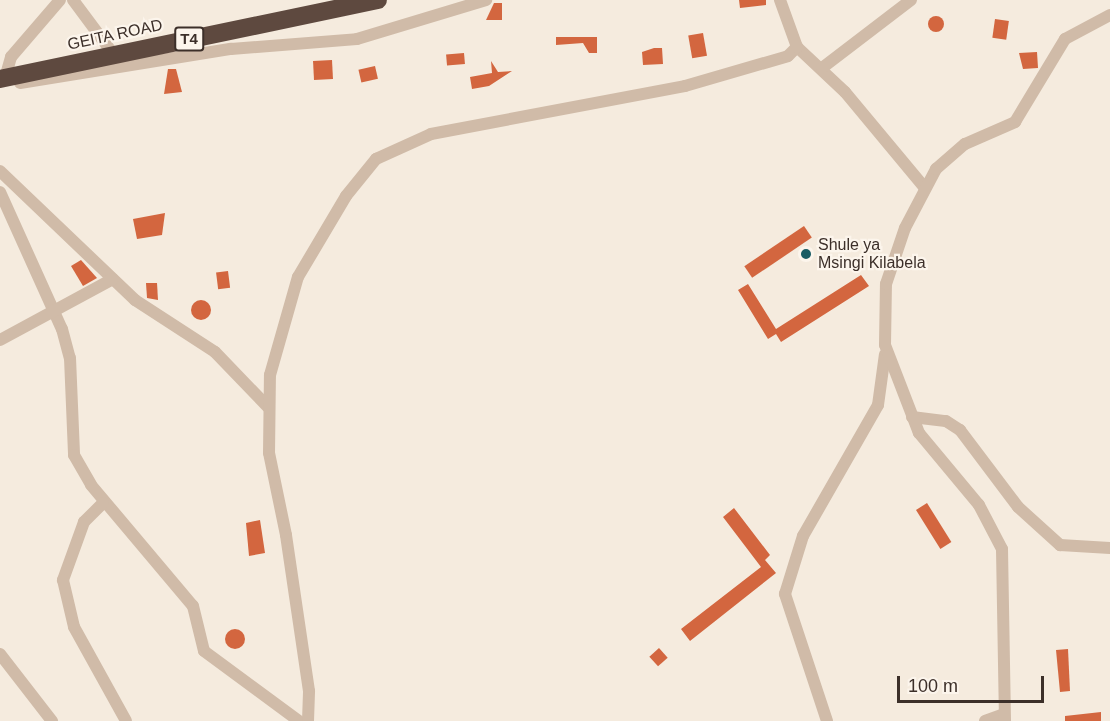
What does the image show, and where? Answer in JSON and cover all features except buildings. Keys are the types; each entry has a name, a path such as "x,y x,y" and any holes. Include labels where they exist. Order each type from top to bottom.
{"highway":[{"name":"GEITA ROAD","path":"2,81 114,55 378,0"}],"street":[{"path":"60,0 10,57 2,81 231,49 357,39 486,0"},
{"path":"73,0 114,55"},
{"path":"780,0 797,47 822,68 925,188"},
{"path":"822,68 911,0"},
{"path":"827,721 785,594 803,536 878,405 885,345 886,284 925,188 936,169 965,144 1015,122 1065,39 1110,15"},
{"path":"308,721 309,691 289,557 268,453 268,407 278,336 298,278 346,196 376,159 461,125 685,86 788,56 797,47"},
{"path":"0,171 113,279 215,352 268,407"},
{"path":"0,192 52,309 70,358 74,455 103,503 193,606 204,651 299,721"},
{"path":"0,340 52,309 113,279"},
{"path":"885,345 919,433 979,505 1002,549 1005,718 985,721"},
{"path":"912,417 946,421 960,430 1018,507 1060,544 1110,549"},
{"path":"103,503 84,522 63,580 74,627 126,721"},
{"path":"0,654 52,721"}],"place":[{"name":"Shule ya Msingi Kilabela","path":"806,254"}]}
